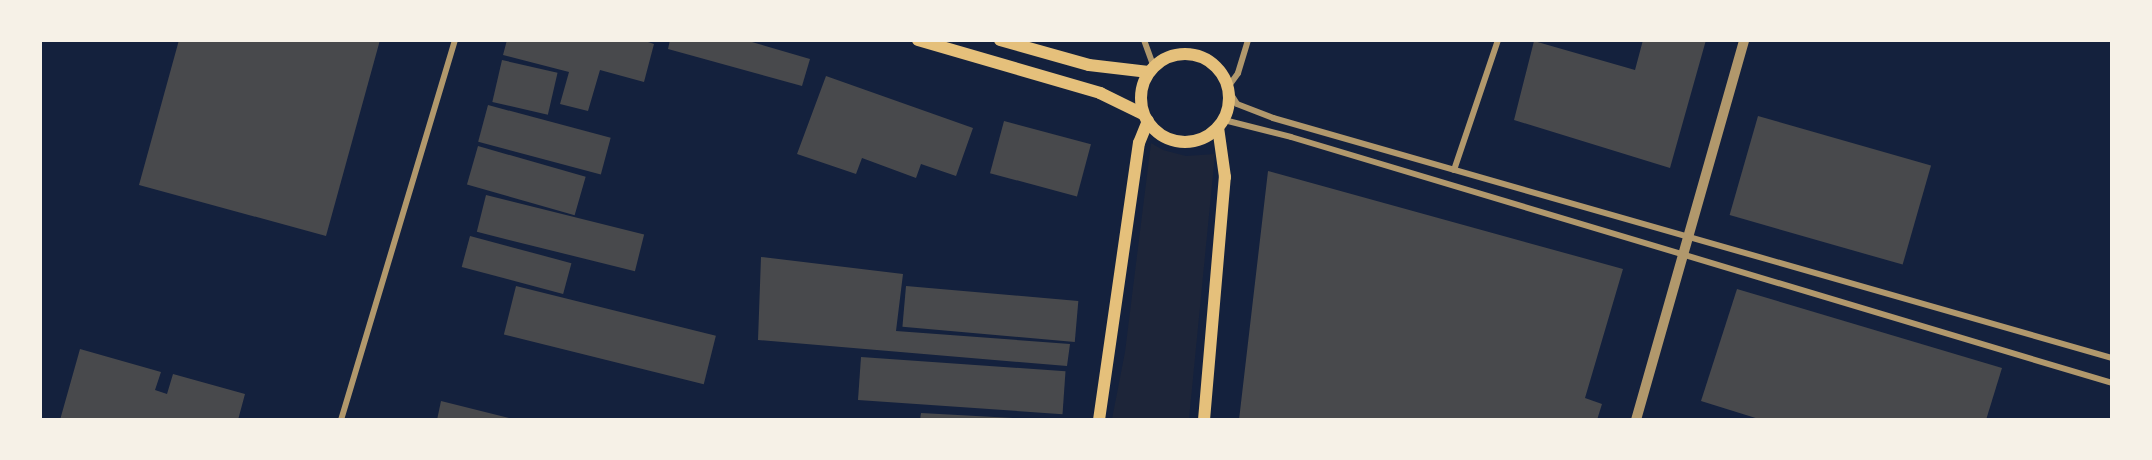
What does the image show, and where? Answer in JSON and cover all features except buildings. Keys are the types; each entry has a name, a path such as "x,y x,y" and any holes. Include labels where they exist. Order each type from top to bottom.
{"main road":[{"path":"918,40 1100,93 1146,118 1161,135 1174,141 1203,139 1221,124"},
{"path":"1000,40 1089,65 1151,70"},
{"path":"1099,420 1139,143 1146,118 1142,84 1151,70 1173,55 1203,57 1215,65 1229,89 1221,124 1225,177 1204,420"}],"street":[{"path":"341,420 454,40"},
{"path":"1144,40 1151,70"},
{"path":"1248,40 1229,89 1237,104 1246,109 2112,358"},
{"path":"1454,170 1498,40"},
{"path":"1636,420 1744,40"},
{"path":"1221,124 1683,254 2112,383"}],"shaded area":[{"path":"1151,143 1163,150 1186,156 1215,154 1189,419 1112,419 1125,352"}]}
